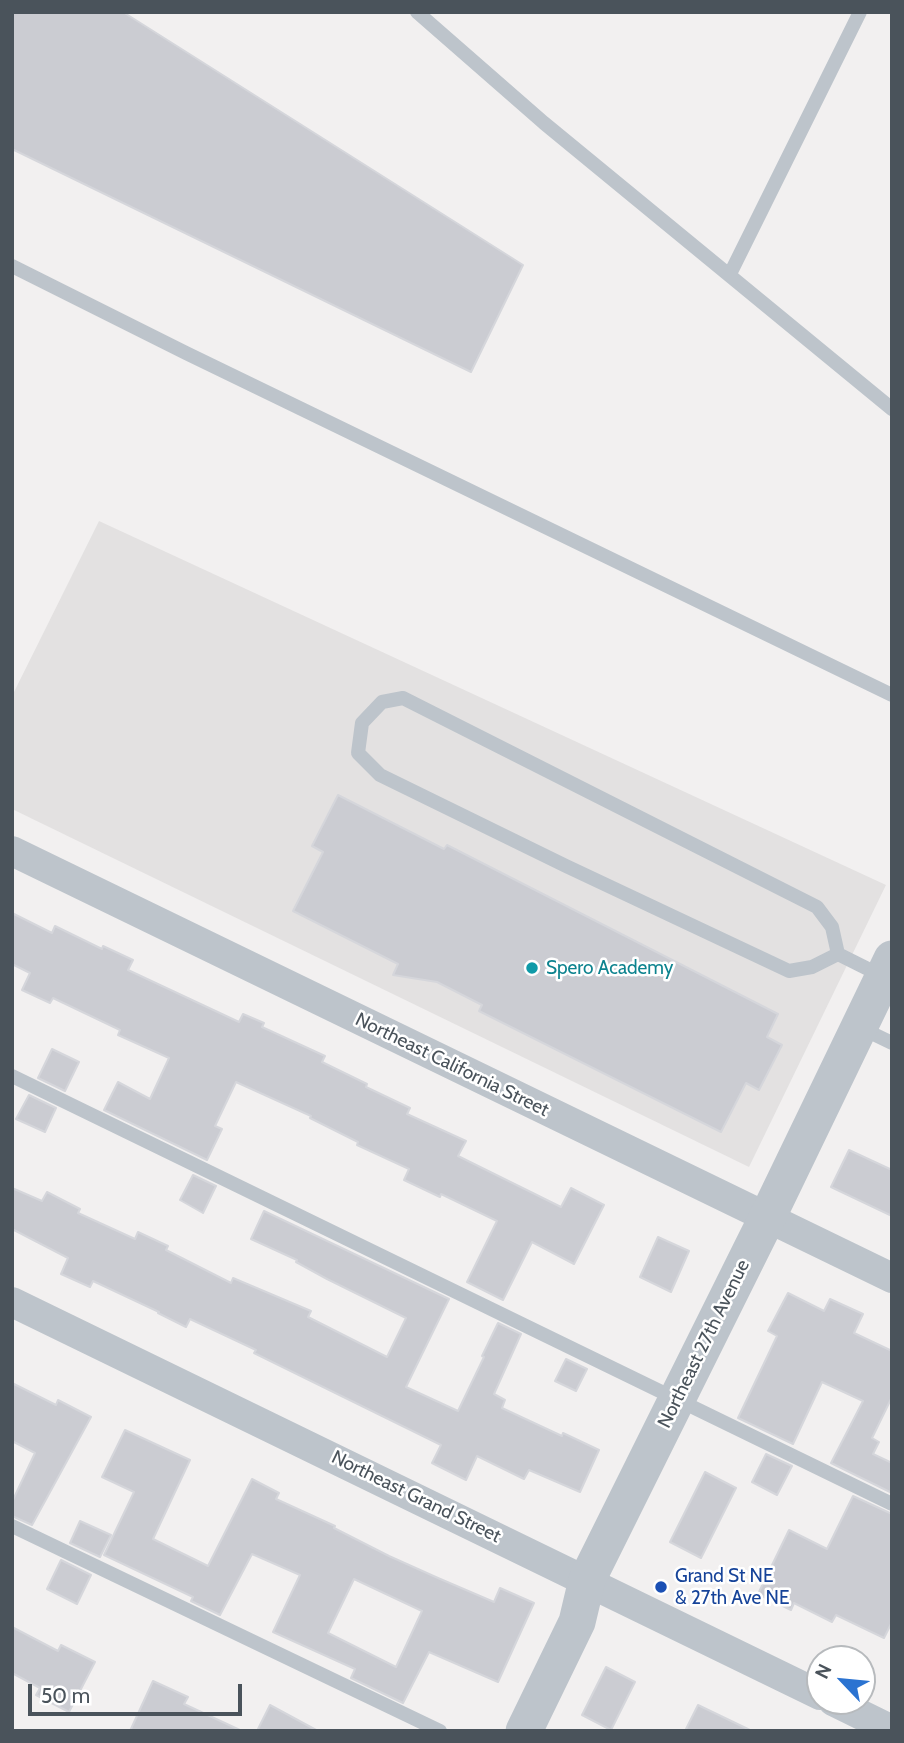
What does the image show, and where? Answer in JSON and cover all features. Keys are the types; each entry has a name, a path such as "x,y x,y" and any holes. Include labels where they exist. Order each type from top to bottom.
{"street":[{"name":"Northeast California Street","path":"12,851 892,1278"},
{"name":"Northeast 27th Avenue","path":"524,1731 577,1622 587,1580 888,968"},
{"name":"Northeast Grand Street","path":"12,1302 806,1688"},
{"path":"861,1715 892,1730"}],"lane":[{"path":"417,12 544,123 892,410"},
{"path":"730,274 860,12"},
{"path":"12,266 892,695"},
{"path":"838,954 832,927 817,907 403,698 382,702 362,723 358,752 380,775 789,971 812,967 838,954 888,968"},
{"path":"859,1027 892,1043"},
{"path":"12,1076 892,1504"},
{"path":"12,1525 440,1731"}],"shaded area":[{"path":"99,521 886,885 749,1167 12,809 12,696"}],"building":[{"path":"12,12 123,12 523,265 471,372 12,149"},
{"name":"Spero Academy","path":"338,795 444,849 447,845 778,1014 767,1037 782,1045 759,1090 746,1083 721,1132 479,1011 482,1005 437,982 393,975 398,964 293,911 323,852 312,846"},
{"path":"12,913 52,933 55,926 102,949 103,946 133,960 128,970 239,1022 243,1014 264,1023 262,1027 325,1056 322,1062 410,1108 407,1114 466,1141 458,1156 561,1207 571,1188 604,1205 574,1264 532,1242 503,1300 467,1282 497,1221 441,1194 440,1197 404,1180 409,1169 357,1145 358,1142 310,1118 311,1116 236,1082 215,1126 222,1129 207,1160 104,1110 118,1082 150,1099 169,1058 118,1035 120,1030 53,998 50,1003 22,990 30,973 12,964"},
{"path":"52,1049 79,1062 65,1091 38,1078"},
{"path":"29,1095 56,1108 45,1132 16,1119"},
{"path":"849,1150 892,1170 892,1216 831,1187"},
{"path":"193,1175 216,1186 203,1213 180,1200"},
{"path":"12,1188 42,1201 47,1192 80,1209 78,1213 135,1239 138,1232 168,1246 166,1250 231,1283 233,1278 311,1311 308,1317 387,1357 406,1318 327,1279 296,1262 297,1260 251,1239 264,1211 449,1299 406,1387 458,1411 498,1323 521,1334 494,1394 505,1400 502,1408 599,1450 580,1492 529,1470 524,1479 477,1456 466,1480 432,1463 441,1445 254,1353 256,1350 190,1319 186,1327 93,1281 90,1287 61,1274 68,1258 12,1229"},
{"path":"658,1237 689,1251 671,1292 640,1277"},
{"path":"788,1293 824,1311 830,1299 863,1314 854,1333 892,1351 892,1397 872,1438 879,1442 873,1454 892,1463 892,1493 831,1463 863,1401 822,1382 793,1444 738,1418 777,1336 768,1331"},
{"path":"566,1359 587,1369 576,1391 555,1381"},
{"path":"12,1383 56,1405 58,1400 91,1417 32,1525 12,1516 12,1502 35,1453 12,1441"},
{"path":"125,1430 190,1460 153,1539 208,1566 252,1479 279,1493 276,1499 438,1578 494,1602 500,1588 534,1603 498,1682 429,1652 403,1703 351,1678 355,1669 273,1632 300,1575 252,1554 220,1615 191,1601 193,1597 104,1555 134,1492 102,1477","holes":["354,1579 422,1611 396,1667 328,1633"]},
{"path":"766,1454 792,1466 777,1495 752,1482"},
{"path":"705,1472 736,1488 701,1558 670,1542"},
{"path":"853,1496 892,1514 892,1622 884,1638 836,1615 832,1622 794,1603 791,1610 758,1594 789,1530 827,1549"},
{"path":"80,1521 111,1535 100,1557 70,1543"},
{"path":"61,1560 91,1575 77,1604 47,1589"},
{"path":"12,1627 58,1651 61,1645 95,1662 69,1712 36,1695 40,1688 12,1673"},
{"path":"606,1667 635,1682 611,1730 582,1715"},
{"path":"153,1681 188,1697 184,1704 242,1731 130,1731"},
{"path":"270,1705 318,1731 257,1731"},
{"path":"698,1705 752,1731 685,1731"}],"place":[{"name":"Spero Academy","path":"532,968"},
{"name":"Grand St NE & 27th Ave NE","path":"661,1587"}]}
